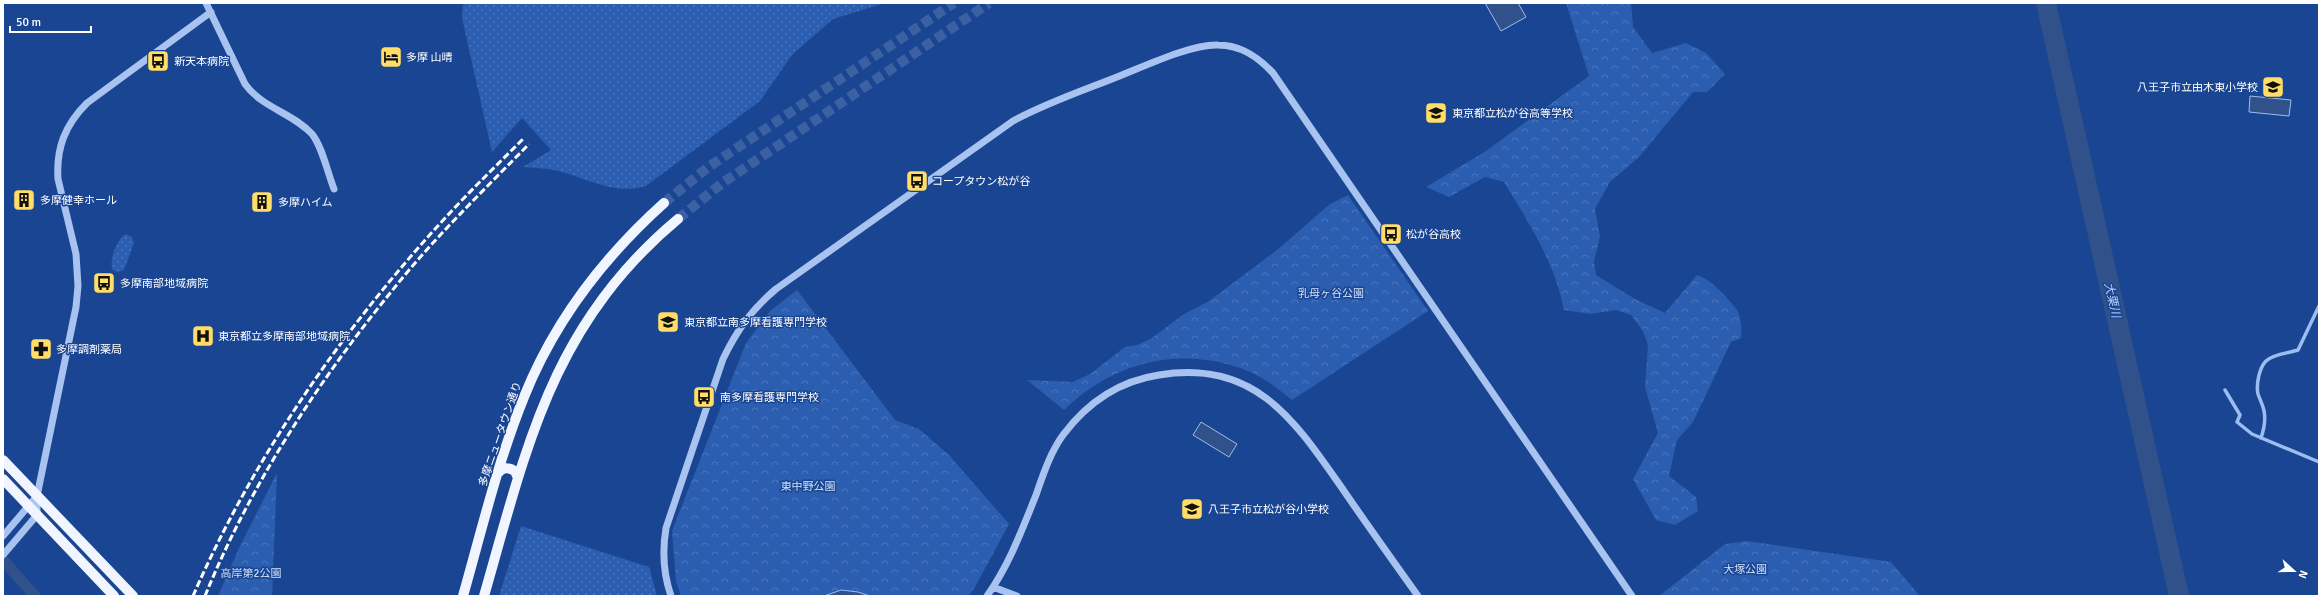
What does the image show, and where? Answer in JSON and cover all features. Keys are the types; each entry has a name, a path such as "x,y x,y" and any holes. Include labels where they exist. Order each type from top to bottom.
{"main road":[{"name":"多摩ニュータウン通り","path":"463,596 498,473 524,397 552,339 576,302 616,250 664,203"},
{"path":"484,596 518,478 548,391 568,350 590,314 632,262 678,219"},
{"path":"3,460 133,596"},
{"path":"498,473 502,469 511,468 515,470 518,478"},
{"path":"3,479 114,596"}],"street":[{"path":"206,3 245,84 252,94 312,134 334,189"},
{"path":"5,553 37,515 37,496 76,307 78,286 76,254 58,179 57,166 61,142 76,114 87,103 211,12"},
{"path":"671,596 663,567 663,546 666,528 723,359 735,333 755,308 776,289 1012,121 1053,101 1157,62 1202,47 1217,45 1231,46 1250,53 1273,73 1632,596"},
{"path":"987,596 1021,531 1048,464 1063,436 1075,422 1087,409 1114,389 1146,377 1181,372 1202,373 1241,384 1257,391 1283,411 1306,438 1418,596"},
{"path":"3,536 37,496"},
{"path":"993,587 1017,596"}],"green space":[{"path":"463,3 885,3 833,19 792,55 760,101 646,186 622,189 599,184 554,170 523,167 551,150 522,118 492,152 462,18"},
{"path":"1566,3 1631,3 1633,27 1652,53 1686,43 1706,53 1725,74 1707,92 1693,92 1639,157 1610,182 1595,209 1600,237 1594,261 1596,275 1635,299 1665,313 1697,275 1708,280 1719,290 1737,310 1739,316 1741,338 1731,342 1693,422 1677,440 1669,476 1696,497 1698,511 1675,525 1656,520 1633,479 1658,433 1645,387 1648,345 1643,331 1631,315 1616,310 1590,314 1564,310 1560,293 1548,260 1532,228 1504,182 1485,177 1449,197 1426,187 1486,151 1589,76"},
{"name":"乳母ヶ谷公園","path":"1348,195 1428,311 1292,400 1269,382 1243,369 1219,362 1194,359 1170,359 1147,363 1125,370 1103,380 1064,410 1027,380 1073,382 1090,374 1125,347 1137,345 1152,338 1184,314 1209,301 1277,250 1330,204"},
{"path":"126,234 132,237 134,243 124,270 118,272 113,270 112,267 114,250 119,240"},
{"name":"東中野公園","path":"797,290 895,420 919,429 949,455 1009,524 975,587 968,596 681,596 676,581 672,531 746,343 770,311"},
{"name":"高岸第2公園","path":"277,473 272,596 218,596 239,548"},
{"path":"521,526 649,567 657,596 499,596"},
{"name":"大塚公園","path":"1747,541 1891,562 1920,596 1659,596 1725,544"}],"shaded area":[{"path":"1485,3 1518,3 1526,17 1501,31"},
{"path":"2250,96 2291,100 2289,116 2249,112"},
{"path":"1201,422 1237,444 1229,457 1193,435"},
{"path":"841,590 858,592 870,596 824,596"}],"waterway":[{"name":"大栗川","path":"2046,3 2179,596"},
{"path":"2261,438 2265,414 2258,394 2257,386 2262,368 2269,359 2281,354 2298,350 2319,306"},
{"path":"2225,390 2240,415 2237,422 2252,434 2319,462"},
{"path":"3,560 35,596"}],"tunnel":[{"path":"664,203 707,168 954,3"},
{"path":"678,219 721,184 989,3"}],"railway":[{"path":"193,596 217,544 244,493 304,395 337,348 409,258 456,206 524,138"},
{"path":"205,596 242,515 264,476 287,437 337,363 363,327 407,272 458,216 529,144"}],"place":[{"name":"多摩 山晴","path":"391,57"},
{"name":"新天本病院","path":"158,61"},
{"name":"八王子市立由木東小学校","path":"2273,87"},
{"name":"東京都立松が谷高等学校","path":"1436,113"},
{"name":"コープタウン松が谷","path":"917,181"},
{"name":"多摩健幸ホール","path":"24,200"},
{"name":"多摩ハイム","path":"262,202"},
{"name":"松が谷高校","path":"1391,234"},
{"name":"多摩南部地域病院","path":"104,283"},
{"name":"東京都立南多摩看護専門学校","path":"668,322"},
{"name":"東京都立多摩南部地域病院","path":"203,336"},
{"name":"多摩調剤薬局","path":"41,349"},
{"name":"南多摩看護専門学校","path":"704,397"},
{"name":"八王子市立松が谷小学校","path":"1192,509"}]}
